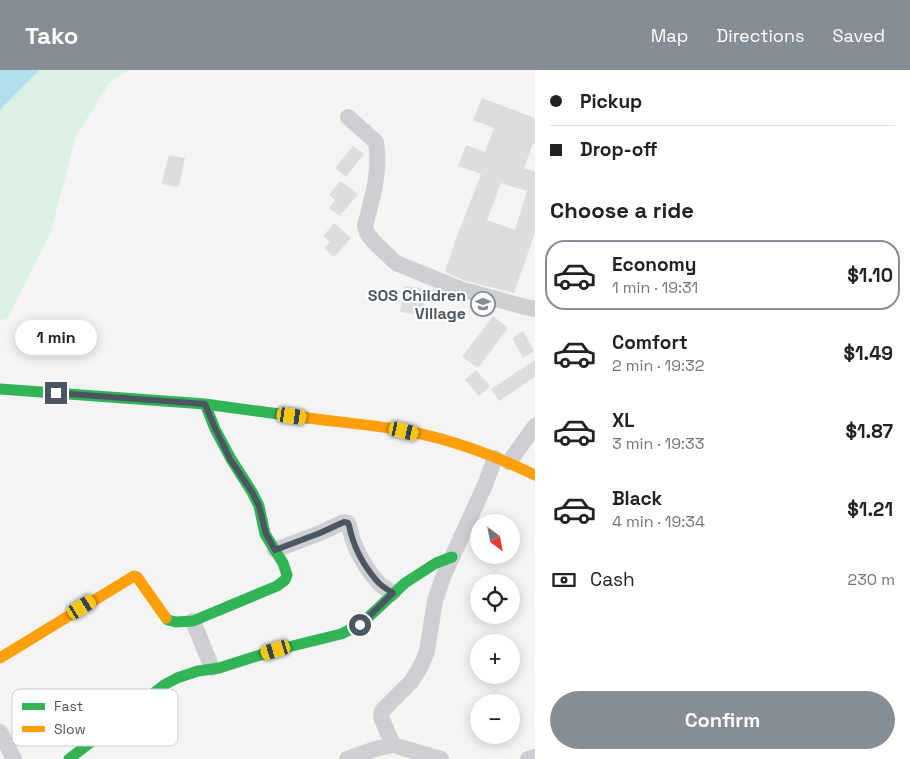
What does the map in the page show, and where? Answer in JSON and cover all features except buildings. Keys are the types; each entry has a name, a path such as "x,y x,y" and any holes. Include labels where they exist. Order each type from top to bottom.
{"street":[{"path":"348,117 376,142 379,155 377,173 365,226 367,233 373,241 396,263 460,288 525,308 535,309"},
{"path":"0,388 205,404 404,431 444,440 502,460 535,474"},
{"path":"0,658 134,576 137,577 168,620 176,622 193,621 277,586 285,580 287,575 284,563 266,534 259,506 230,459 205,404"},
{"path":"393,745 380,718 382,711 411,682 421,666 427,651 435,601 452,557 485,485 502,460 535,426"},
{"path":"275,550 344,522 348,523 361,558 378,582 393,593"},
{"path":"159,689 179,677 196,671 219,668 276,650 341,634 360,625 405,583 436,563 452,557"},
{"path":"193,621 212,668"},
{"path":"0,732 14,759"},
{"path":"348,759 375,749 393,745 441,759"},
{"path":"69,759 86,746"},
{"path":"528,759 535,757"}],"green space":[{"path":"39,70 128,70 110,82 76,136 50,234 7,319 0,320 0,110"}],"water":[{"path":"0,70 39,70 0,110"}],"traffic: fast":[{"path":"0,389 205,404 308,418"},
{"path":"166,618 176,622 193,621 277,586 285,580 287,575 283,563 265,534 259,506 215,429 205,404"},
{"path":"159,689 177,678 198,671 219,668 276,650 341,634 360,625 405,583 436,563 452,557"},
{"path":"69,759 86,746"}],"traffic: slow":[{"path":"308,418 377,426 428,436 479,451 535,475"},
{"path":"0,658 134,576 137,577 166,618"}],"place":[{"name":"SOS Children Village","path":"483,304"}],"route":[{"path":"56,393 205,404 230,459 259,506 263,526 275,550 344,522 348,523 361,558 378,582 393,593 360,625"}]}
